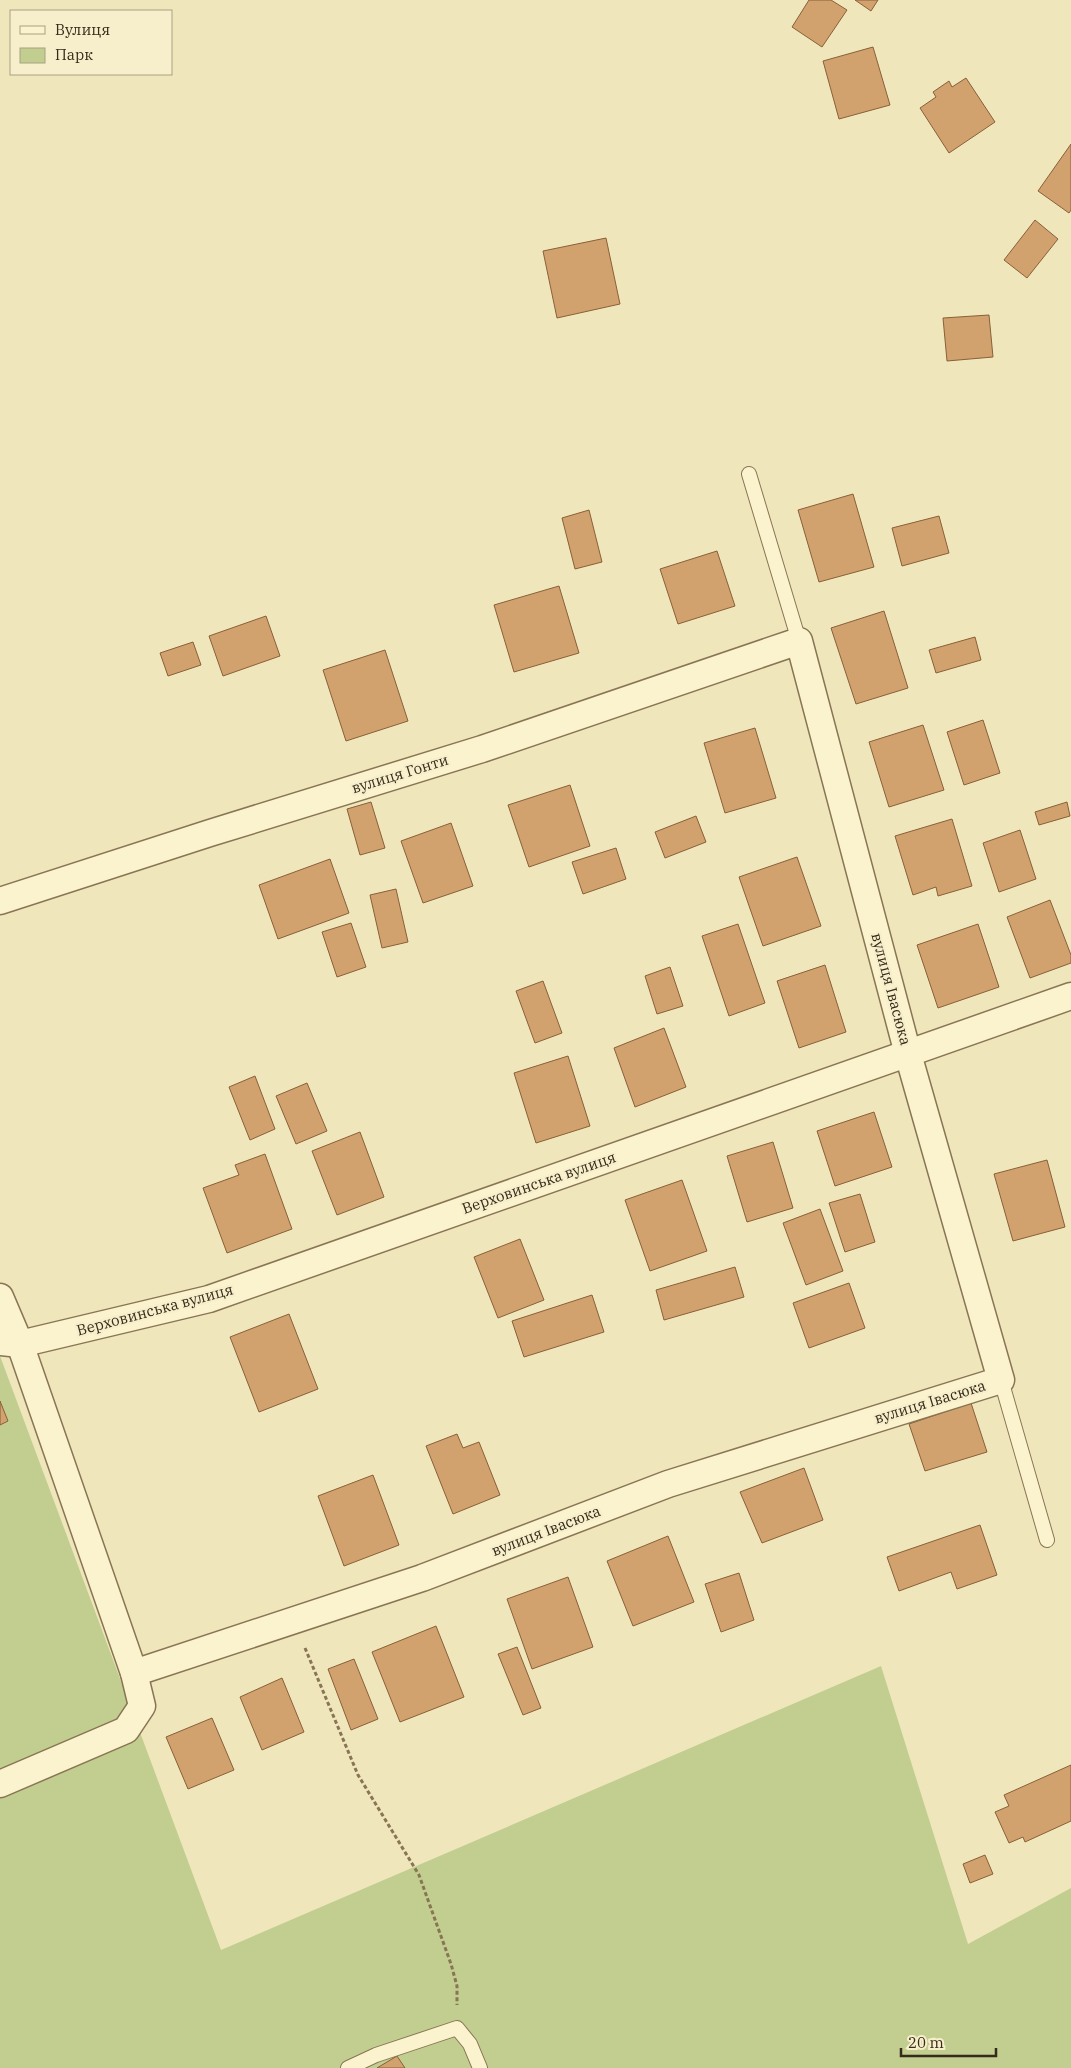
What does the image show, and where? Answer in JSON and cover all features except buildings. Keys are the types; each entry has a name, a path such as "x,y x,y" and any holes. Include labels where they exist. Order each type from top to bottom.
{"street":[{"name":"вулиця Гонти","path":"0,901 201,836 482,749 798,640"},
{"name":"вулиця Івасюка","path":"134,1673 422,1578 668,1484 1001,1380 908,1054 798,640"},
{"name":"Верховинська вулиця","path":"10,1343 209,1299 1071,996"},
{"path":"0,1297 10,1343 134,1673 142,1706 126,1730 0,1784"}],"lane":[{"path":"749,474 798,640"},
{"path":"1001,1380 1047,1540"},
{"path":"348,2068 376,2055 457,2028 470,2044 480,2068"}],"path":[{"path":"294,1621 358,1775 419,1875 457,1986 457,2028"}],"green space":[{"path":"0,1356 221,1950 881,1666 968,1944 1071,1888 1071,2068 0,2068"}]}
